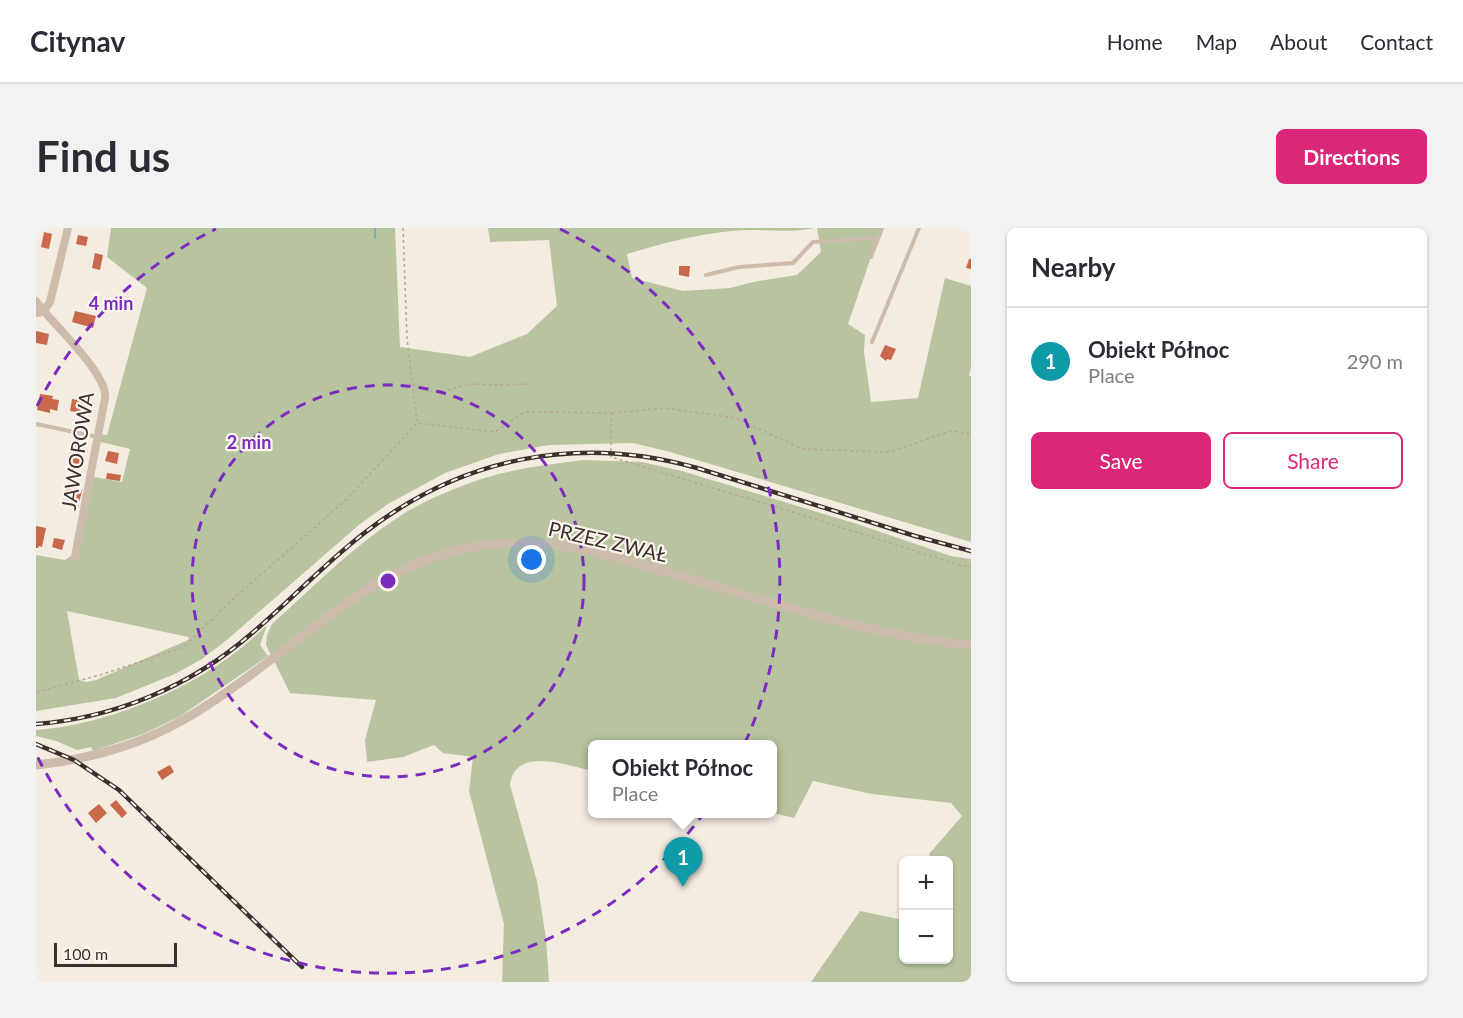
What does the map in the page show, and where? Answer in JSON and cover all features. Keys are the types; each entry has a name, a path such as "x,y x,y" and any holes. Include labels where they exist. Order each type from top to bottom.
{"street":[{"path":"40,313 50,302 68,228"},
{"name":"JAWOROWA","path":"36,301 40,313 74,346 103,383 106,393 75,557"},
{"name":"PRZEZ ZWAŁ","path":"36,765 96,755 164,730 223,694 351,599 384,578 429,557 458,548 487,544 530,542 582,549 860,627 913,638 971,645"}],"lane":[{"path":"871,257 882,228"},
{"path":"872,342 919,228"},
{"path":"706,274 739,267 793,263 813,242 878,238"},
{"path":"36,424 98,437"}],"path":[{"path":"403,228 407,338 417,423"},
{"path":"412,385 435,393 471,384 502,386 528,384"},
{"path":"417,423 495,432 524,412 611,413 665,408 736,418 802,449 889,452 951,430 971,434"},
{"path":"611,413 610,457 971,567"},
{"path":"36,693 182,648 232,600 347,499 417,423"}],"green space":[{"path":"111,228 395,228 400,347 470,357 527,334 557,306 549,240 490,242 488,228 815,228 794,231 719,232 627,254 632,278 683,291 730,288 797,275 821,252 817,228 881,228 848,324 865,335 864,352 871,402 918,398 945,278 971,286 969,376 971,376 971,542 633,443 549,445 499,454 445,473 388,504 360,524 228,639 202,659 175,674 116,698 36,711 36,555 65,560 71,556 78,557 94,477 122,482 130,449 101,442 101,434 107,435 147,288 107,257","holes":["67,611 189,637 188,640 96,680 86,682 79,680"]},
{"path":"583,460 642,462 682,471 857,524 951,556 971,559 971,982 811,982 860,911 899,919 899,964 953,964 953,856 930,856 929,854 962,816 951,803 872,794 813,781 794,818 777,814 777,740 588,740 588,770 544,761 522,765 514,773 510,785 537,881 546,939 549,982 502,982 504,924 469,791 473,757 443,753 434,745 403,757 367,762 365,740 376,700 290,693 266,645 272,624 348,555 380,530 431,499 481,479"},
{"path":"267,625 260,645 268,656 179,717 143,734 93,751 91,747 77,750 36,736 36,730 62,727 115,714 192,681 240,649"}],"building":[{"path":"44,232 52,234 49,249 41,247"},
{"path":"78,235 88,237 86,246 76,244"},
{"path":"95,253 103,255 100,270 92,268"},
{"path":"971,259 971,269 966,268"},
{"path":"679,266 690,266 689,277 679,275"},
{"path":"75,311 96,316 93,328 72,322"},
{"path":"36,331 49,334 47,345 36,343"},
{"path":"885,345 896,349 891,360 886,361 880,356"},
{"path":"40,394 53,396 52,399 59,400 57,411 50,409 50,413 37,410"},
{"path":"72,399 88,402 86,414 70,411"},
{"path":"71,441 85,444 81,469 69,467"},
{"path":"108,451 119,453 117,464 105,461"},
{"path":"107,473 121,475 120,481 106,479"},
{"path":"66,487 82,490 78,508 67,506 68,499 64,498"},
{"path":"36,526 46,528 42,547 38,548 36,548"},
{"path":"54,538 65,540 62,550 52,547"},
{"path":"170,765 174,772 162,780 157,772"},
{"path":"116,800 127,813 122,818 110,805"},
{"path":"99,804 107,813 96,823 88,813"}],"waterway":[{"path":"375,228 375,238"}],"railway":[{"path":"36,724 65,721 123,707 177,684 228,653 348,546 401,508 440,486 480,470 522,459 565,454 608,453 653,458 697,468 915,536 971,551"},
{"path":"36,744 74,760 119,790 302,967"}],"place":[{"name":"Obiekt Północ","path":"683,887"}]}
